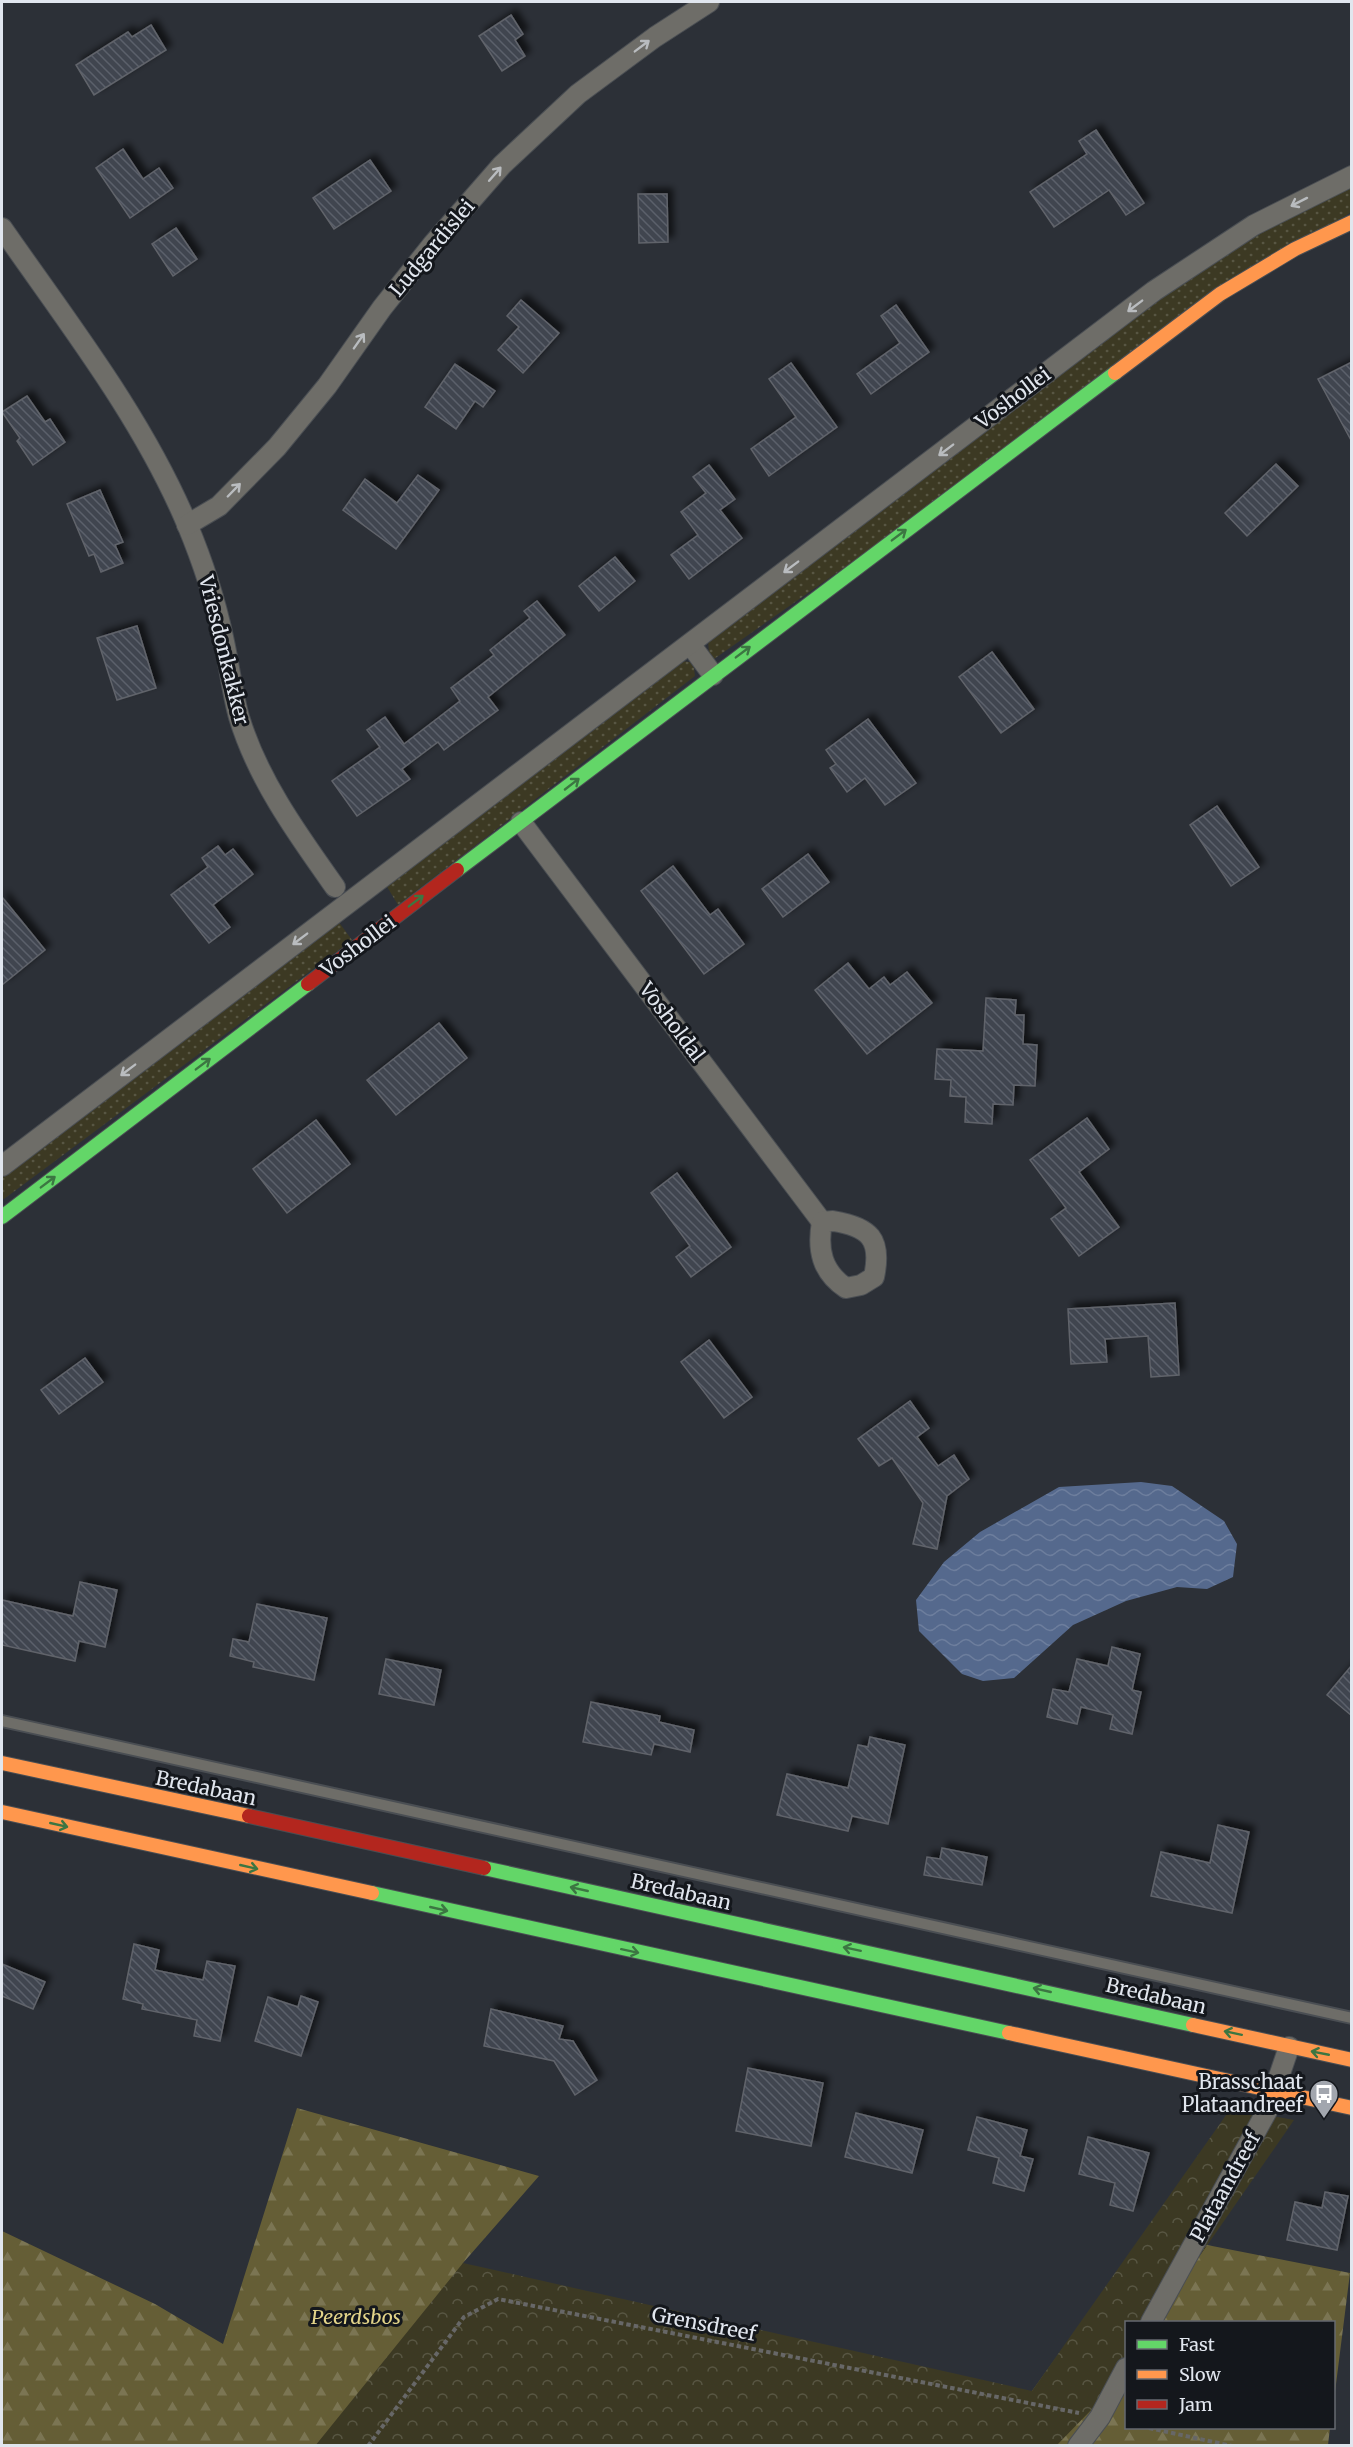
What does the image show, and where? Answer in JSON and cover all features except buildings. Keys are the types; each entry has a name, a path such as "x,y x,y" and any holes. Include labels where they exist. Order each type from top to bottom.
{"main road":[{"name":"Voshollei","path":"2,1216 713,675 1220,294 1295,249 1352,222"},
{"name":"Bredabaan","path":"2,1763 995,1979 1352,2060"},
{"path":"2,1812 1352,2108"}],"street":[{"name":"Ludgardislei","path":"187,525 219,506 277,447 327,386 404,280 502,165 578,94 655,37 709,2"},
{"name":"Voshollei","path":"2,1166 1163,286 1254,225 1352,176"},
{"name":"Vriesdonkakker","path":"2,228 109,382 158,463 187,525 209,584 223,636 239,717 254,756 277,802 335,887"},
{"path":"690,644 713,675"},
{"name":"Vosholdal","path":"521,822 822,1222"},
{"name":"Plataandreef","path":"1152,2321 1268,2109 1289,2047"},
{"path":"1078,2445 1100,2417 1125,2370"}],"lane":[{"path":"2,1721 1352,2018"}],"path":[{"name":"Grensdreef","path":"368,2445 464,2317 498,2299 1100,2417"},
{"path":"1158,2429 1232,2445"}],"green space":[{"path":"1351,186 1351,212 714,659 709,654 708,639 1184,281 1245,242"},
{"path":"681,661 690,662 695,676 398,905 386,885"},
{"path":"338,921 352,940 4,1199 2,1198 2,1176"},
{"name":"Peerdsbos","path":"297,2108 539,2176 463,2263 410,2445 2,2445 2,2231 155,2304 223,2344"},
{"name":"Peerdsbos","path":"1231,2108 1294,2120 1155,2321 1125,2321 1125,2363 1096,2405 1057,2445 315,2446 463,2263 1032,2391"},
{"path":"1146,2233 1350,2273 1335,2392 1335,2321 1125,2321 1125,2429 1330,2429 1328,2445 979,2446 1032,2391"}],"water":[{"path":"1141,1482 1172,1486 1224,1521 1237,1544 1233,1577 1207,1589 1177,1587 1126,1601 1073,1625 1014,1678 983,1681 962,1674 919,1631 916,1600 944,1562 980,1532 1059,1487"}],"traffic: fast":[{"path":"457,870 1115,373"},
{"path":"2,1217 308,984"},
{"path":"484,1868 1193,2025"},
{"path":"372,1893 1009,2033"}],"traffic: slow":[{"path":"1115,373 1220,294 1295,249 1352,222"},
{"path":"2,1763 249,1816"},
{"path":"2,1812 372,1893"},
{"path":"1193,2025 1352,2060"},
{"path":"1009,2033 1352,2108"}],"traffic: jam":[{"path":"308,984 457,870"},
{"path":"249,1816 484,1868"}],"place":[{"name":"Brasschaat Plataandreef","path":"1324,2120"}]}
